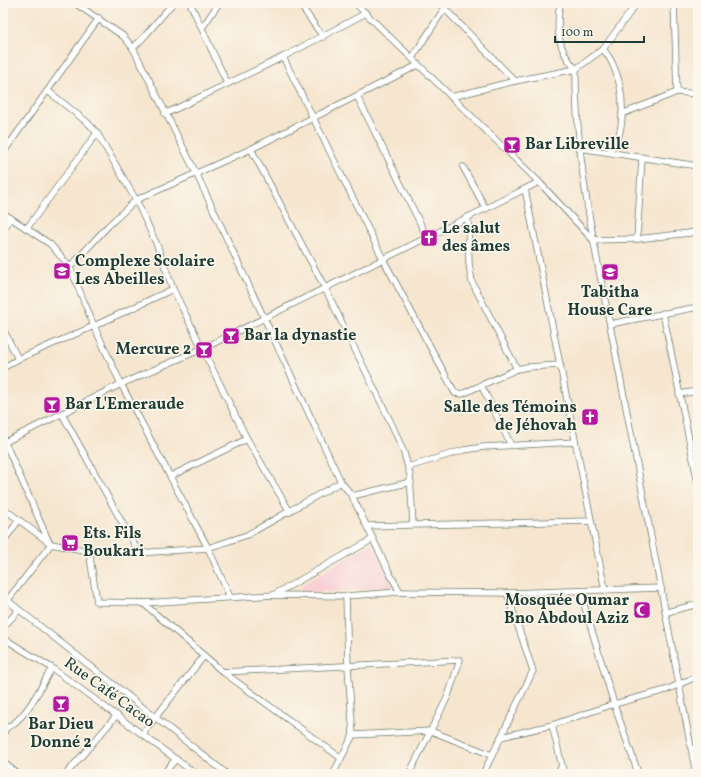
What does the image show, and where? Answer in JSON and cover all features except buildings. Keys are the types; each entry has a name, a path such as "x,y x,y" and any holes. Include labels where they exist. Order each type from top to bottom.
{"street":[{"path":"76,3 123,36 133,48 196,174 341,482 352,496 372,539 400,592"},
{"path":"133,48 173,3"},
{"path":"190,3 227,83"},
{"path":"202,28 219,3"},
{"path":"298,3 322,37"},
{"path":"412,58 448,3"},
{"path":"560,3 558,25 562,51 568,61 576,69 578,148 593,240 661,588 667,612 696,774"},
{"path":"451,97 515,81 576,69 603,49 637,3"},
{"path":"674,3 677,92"},
{"path":"359,4 366,14 539,182 593,240 637,239 698,232"},
{"path":"445,9 515,81"},
{"path":"165,114 283,57 366,14"},
{"path":"3,153 99,18"},
{"path":"603,49 613,65 617,76 622,114 618,141 609,152"},
{"path":"283,57 383,259 455,393 462,394 517,369 560,366"},
{"path":"70,267 108,226 136,200 251,149 418,64"},
{"path":"48,91 88,123 97,133 136,200 157,245 173,289 204,348 248,439 290,512"},
{"path":"622,114 677,92 698,94"},
{"path":"357,96 427,238"},
{"path":"27,228 97,133"},
{"path":"578,148 698,166"},
{"path":"251,149 325,288 393,427 408,467 411,482 412,524"},
{"path":"637,239 642,158"},
{"path":"464,167 486,209"},
{"path":"50,543 4,440 62,414 121,384 204,348 539,182"},
{"path":"525,189 605,590"},
{"path":"3,214 50,244 70,267 94,326 121,384 208,548 230,597"},
{"path":"468,217 472,282 517,369"},
{"path":"3,231 10,219"},
{"path":"3,368 18,359 94,326 173,289"},
{"path":"610,324 698,307"},
{"path":"663,314 698,483"},
{"path":"3,329 18,359"},
{"path":"481,385 511,445"},
{"path":"679,394 698,391"},
{"path":"62,414 139,553"},
{"path":"171,476 248,439"},
{"path":"408,467 464,450 511,445 575,442"},
{"path":"3,508 50,543 89,551 139,553 208,548 247,535 341,482"},
{"path":"352,496 411,482"},
{"path":"3,542 19,520"},
{"path":"367,526 591,521"},
{"path":"274,595 372,539"},
{"path":"50,543 5,599 227,774"},
{"path":"89,551 97,602 143,603 274,595 346,596 400,592 580,592 661,588"},
{"path":"580,592 614,704 637,770"},
{"path":"482,774 533,671 507,593"},
{"path":"333,774 353,735 348,666 346,596"},
{"path":"143,603 223,672 341,758"},
{"path":"667,612 698,604"},
{"path":"3,627 19,610"},
{"name":"Rue Café Cacao","path":"3,638 52,668 143,733 196,774"},
{"path":"143,733 204,656"},
{"path":"223,672 460,660 448,696 409,774"},
{"path":"3,735 6,728 12,726 32,703 52,668"},
{"path":"501,737 552,725 679,684 698,676"},
{"path":"66,774 117,715"},
{"path":"552,725 561,767 564,774"},
{"path":"353,735 431,731 492,755"},
{"path":"163,774 176,758"},
{"path":"3,762 18,774"},
{"path":"558,774 561,767"}],"shaded area":[{"path":"372,543 394,588 303,593 301,586"}],"place":[{"name":"Bar Libreville","path":"512,145"},
{"name":"Le salut des âmes","path":"429,238"},
{"name":"Complexe Scolaire Les Abeilles","path":"62,271"},
{"name":"Tabitha House Care","path":"610,272"},
{"name":"Bar la dynastie","path":"231,336"},
{"name":"Mercure 2","path":"204,350"},
{"name":"Bar L'Emeraude","path":"52,405"},
{"name":"Salle des Témoins de Jéhovah","path":"590,417"},
{"name":"Ets. Fils Boukari","path":"70,543"},
{"name":"Mosquée Oumar Bno Abdoul Aziz","path":"642,610"},
{"name":"Bar Dieu Donné 2","path":"61,704"}]}
